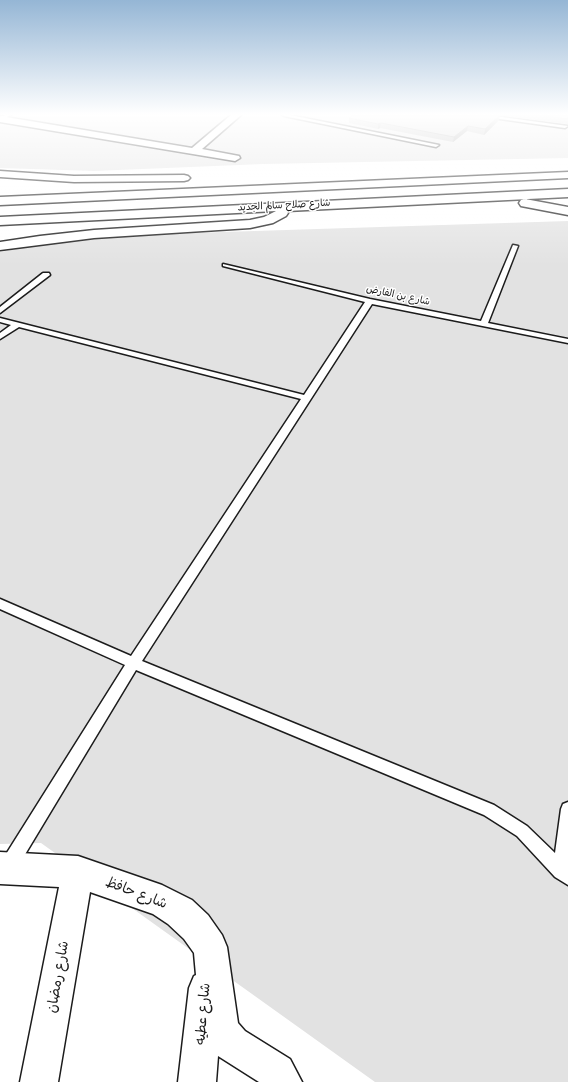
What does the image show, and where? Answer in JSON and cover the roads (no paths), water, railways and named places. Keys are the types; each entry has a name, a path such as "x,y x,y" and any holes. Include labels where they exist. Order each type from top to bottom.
{"main road":[{"path":"453,180 463,173 476,168"},
{"path":"0,174 58,178 195,178"},
{"name":"شارع صلاح سالم الجديد","path":"0,201 566,175"},
{"path":"220,180 271,188"},
{"name":"شارع صلاح سالم الجديد","path":"0,221 236,208 568,193"},
{"path":"501,196 538,206 568,211"},
{"path":"0,246 94,234 250,224 276,217 290,206"},
{"name":"شارع حافظ","path":"4,868 78,872 162,901 180,912 196,928 210,947 220,1026 225,1036 232,1044 277,1072 283,1082"},
{"name":"شارع رمضان","path":"39,1082 78,872"},
{"name":"شارع عطيه","path":"198,1082 210,947"}],"lane":[{"path":"484,324 515,246"},
{"name":"شارع بن الفارض","path":"225,266 370,301 568,341"},
{"path":"0,310 46,275"},
{"path":"4,868 133,662 370,301"},
{"path":"0,320 306,398"},
{"path":"0,338 18,324"},
{"path":"0,604 133,662 489,810 522,831 565,874"},
{"path":"565,874 568,809"}]}
